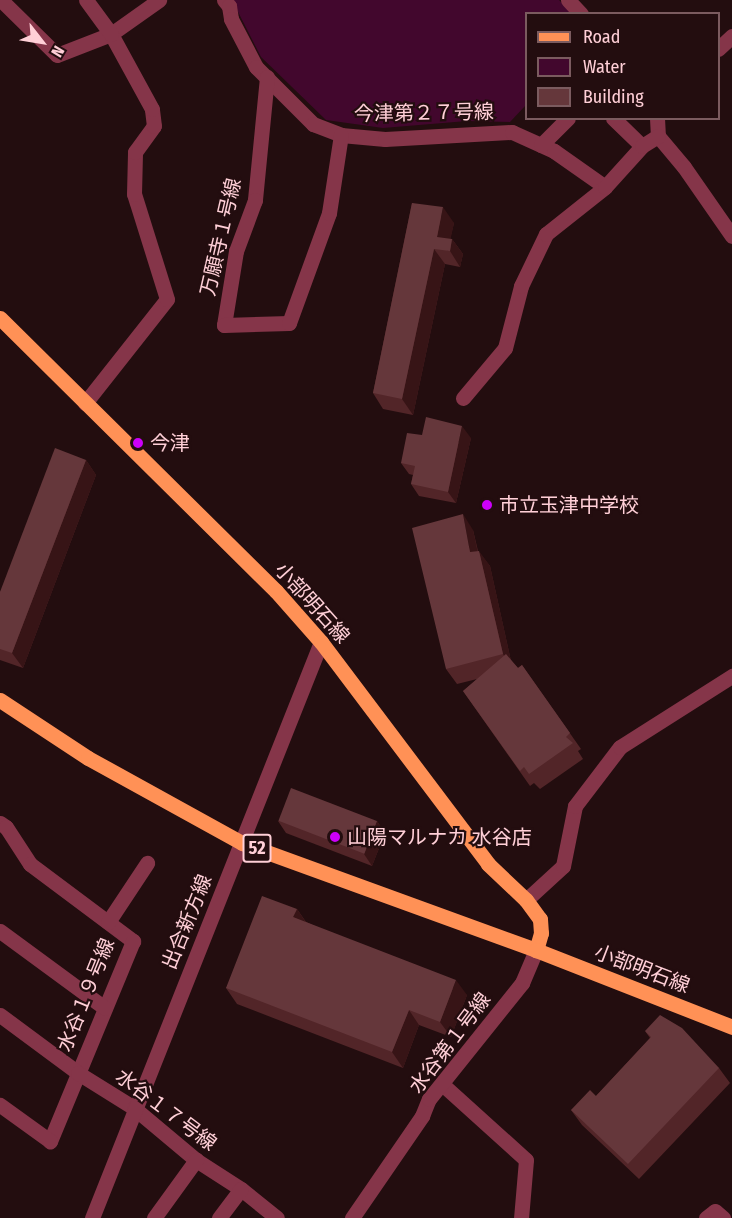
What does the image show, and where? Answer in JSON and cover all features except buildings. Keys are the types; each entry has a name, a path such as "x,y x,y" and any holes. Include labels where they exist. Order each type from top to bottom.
{"main road":[{"name":"小部明石線","path":"0,318 276,591 321,642 488,864 526,900 540,919 541,933 536,950"},
{"name":"小部明石線","path":"0,700 88,758 242,843 536,950 732,1027"}],"street":[{"path":"1,0 57,55 111,34 159,0"},
{"path":"85,403 167,299 134,194 135,152 154,126 152,109 111,34 86,0"},
{"name":"今津第２７号線","path":"224,0 229,6 225,20 256,67 313,124 341,135 384,139 512,132 541,145 605,187"},
{"path":"568,0 579,12"},
{"path":"720,48 732,36"},
{"name":"万願寺１号線","path":"267,77 255,200 236,251 224,325 289,323 329,213 341,135"},
{"path":"541,145 566,120"},
{"path":"615,120 642,146"},
{"path":"657,120 658,136 684,167 732,236"},
{"path":"463,398 505,348 521,286 546,234 605,187 642,146 658,136"},
{"name":"出合新方線","path":"92,1218 321,642"},
{"path":"526,900 563,866 575,806 620,747 732,676"},
{"name":"水谷１９号線","path":"0,823 6,827 30,864 133,941 50,1141 0,1105"},
{"path":"108,922 147,863"},
{"path":"0,931 105,1008"},
{"name":"水谷第１号線","path":"352,1218 422,1116 429,1099 522,982 536,950"},
{"name":"水谷１７号線","path":"0,1015 78,1073 134,1108 196,1160 242,1189 277,1218"},
{"path":"442,1084 526,1160 521,1218"},
{"path":"154,1218 196,1160"},
{"path":"219,1218 242,1189"},
{"path":"706,1218 716,1211 723,1218"}],"water":[{"path":"232,0 559,0 571,12 525,12 525,106 510,122 467,121 383,128 326,120 261,57"}],"place":[{"name":"今津","path":"138,443"},
{"name":"市立玉津中学校","path":"487,505"},
{"name":"山陽マルナカ 水谷店","path":"335,837"}]}
